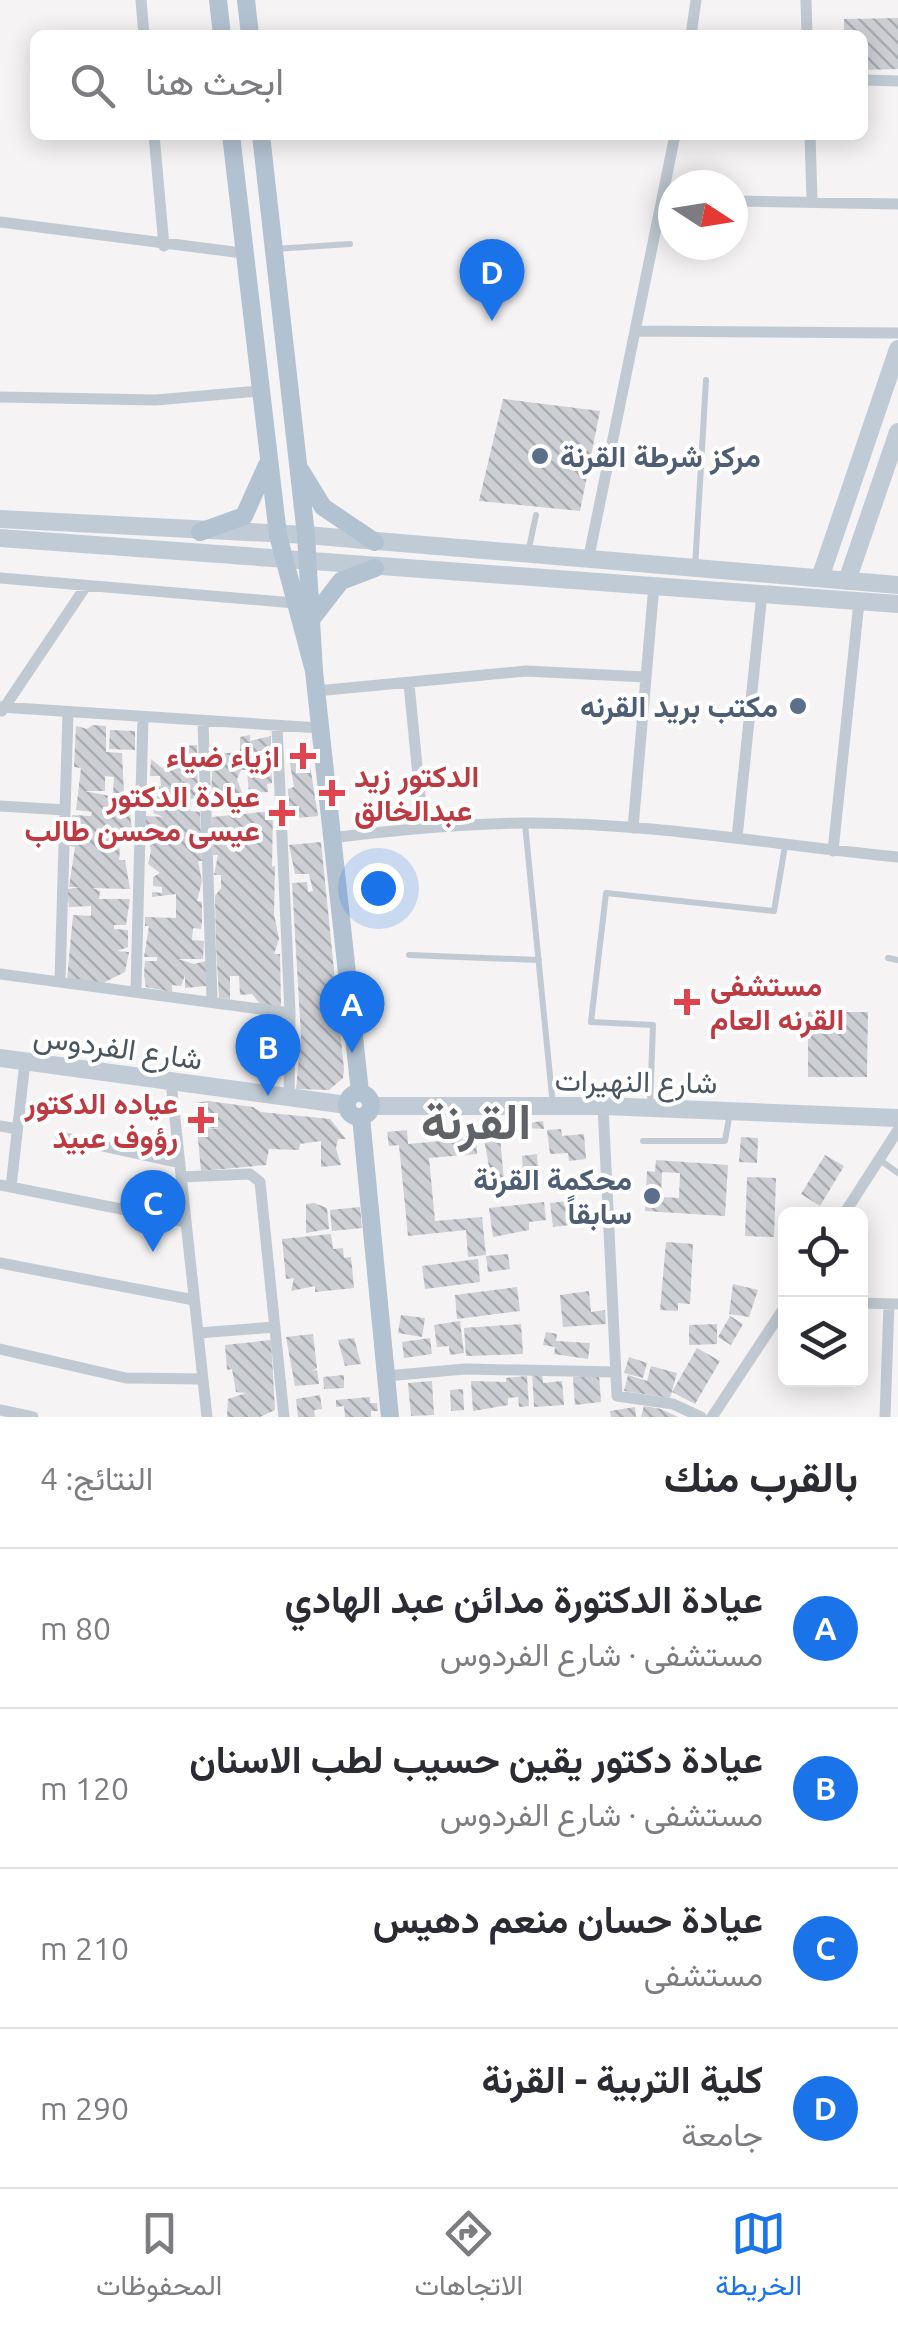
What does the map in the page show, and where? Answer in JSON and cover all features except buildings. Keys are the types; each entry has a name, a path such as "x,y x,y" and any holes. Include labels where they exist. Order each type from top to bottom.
{"main road":[{"path":"218,0 221,30"},
{"path":"246,0 249,30"},
{"path":"231,140 242,254 282,561 314,672"},
{"path":"262,140 306,535 314,672 390,1417"},
{"path":"246,277 276,272"},
{"path":"252,332 284,326"},
{"path":"820,578 898,349"},
{"path":"847,581 898,432"},
{"path":"200,532 244,516 268,460"},
{"path":"298,466 323,508 375,542"},
{"path":"0,519 306,535 898,586"},
{"path":"0,538 898,604"},
{"path":"312,618 330,590 375,568"},
{"name":"شارع الفردوس","path":"0,1058 290,1099 360,1105"},
{"name":"شارع النهيرات","path":"360,1105 650,1107 898,1118"}],"street":[{"path":"141,0 144,30"},
{"path":"692,30 696,0"},
{"path":"806,0 807,30"},
{"path":"868,80 898,80"},
{"path":"154,140 164,246"},
{"path":"671,170 674,140"},
{"path":"810,140 812,200"},
{"path":"748,201 898,204"},
{"path":"0,222 242,254"},
{"path":"588,561 635,331 658,241"},
{"path":"635,331 898,333"},
{"path":"0,397 156,400 260,391"},
{"path":"0,578 294,602"},
{"path":"633,828 654,585"},
{"path":"2,710 86,586"},
{"path":"737,838 762,594"},
{"path":"832,851 859,602"},
{"path":"316,691 526,671 645,676"},
{"path":"409,684 424,827"},
{"path":"2,710 320,728"},
{"path":"60,980 68,712"},
{"path":"136,989 143,717"},
{"path":"203,721 212,1000"},
{"path":"277,726 290,1012 290,1099"},
{"path":"0,808 65,810"},
{"path":"331,838 424,827 525,823 633,828 898,858"},
{"path":"0,974 290,1012"},
{"path":"25,1062 5,1186 186,1222"},
{"path":"171,1082 207,1417"},
{"path":"603,1106 613,1236 617,1396 672,1404 701,1417"},
{"path":"0,1126 17,1129"},
{"path":"848,1207 898,1130"},
{"path":"61,1137 180,1163"},
{"path":"181,1177 257,1176 284,1417"},
{"path":"0,1263 194,1300"},
{"path":"868,1303 894,1304 886,1417"},
{"path":"712,1417 778,1317"},
{"path":"198,1332 275,1326"},
{"path":"0,1349 126,1378 203,1379"},
{"path":"386,1376 466,1369 616,1372"},
{"path":"0,1410 33,1417"}],"lane":[{"path":"273,249 350,244"},
{"path":"695,569 706,380"},
{"path":"527,556 536,515"},
{"path":"525,823 553,1106"},
{"path":"650,1107 652,1025 591,1022 606,894 774,911 785,846"},
{"path":"409,955 538,960"},
{"path":"888,958 898,960"},
{"path":"642,1141 725,1142 730,1110"},
{"path":"879,1159 898,1173"}],"place":[{"name":"كلية التربية - القرنة","path":"492,321"},
{"name":"مركز شرطة القرنة","path":"540,456"},
{"name":"مكتب بريد القرنه","path":"798,706"},
{"name":"ازياء ضياء","path":"303,756"},
{"name":"الدكتور زيد عبدالخالق","path":"332,793"},
{"name":"عيادة الدكتور عيسى محسن طالب","path":"282,813"},
{"name":"مستشفى القرنه العام","path":"687,1002"},
{"name":"عيادة الدكتورة مدائن عبد الهادي","path":"352,1053"},
{"name":"عيادة دكتور يقين حسيب لطب الاسنان","path":"268,1096"},
{"name":"عياده الدكتور رؤوف عبيد","path":"201,1120"},
{"name":"محكمة القرنة سابقاً","path":"652,1196"},
{"name":"عيادة حسان منعم دهيس","path":"153,1252"}],"district":[{"name":"القرنة","path":"476,1120"}]}
